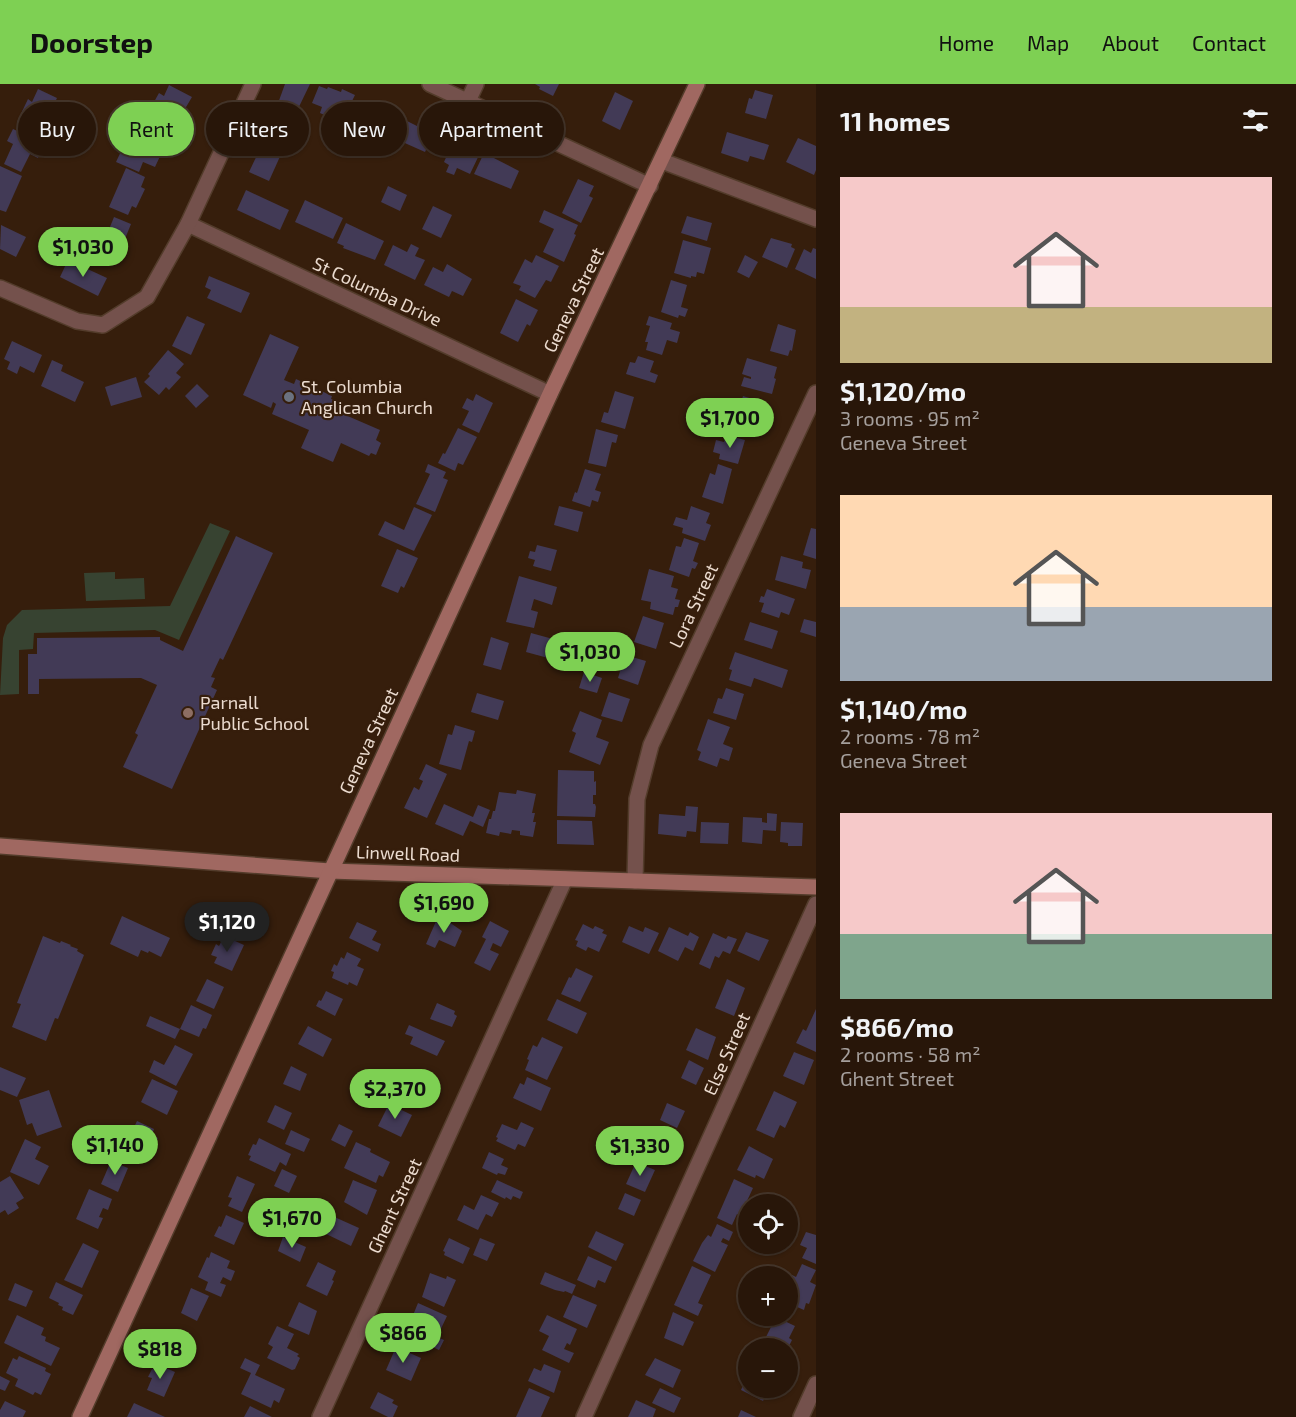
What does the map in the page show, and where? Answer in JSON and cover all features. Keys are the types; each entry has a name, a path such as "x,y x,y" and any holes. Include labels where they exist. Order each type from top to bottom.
{"main road":[{"name":"Geneva Street","path":"80,1417 550,394 698,84"},
{"name":"Linwell Road","path":"0,846 330,871 816,887"}],"street":[{"path":"0,288 77,321 103,325 147,297 188,224 253,84"},
{"path":"430,84 650,186"},
{"path":"468,101 476,84"},
{"path":"662,161 816,219"},
{"name":"St Columba Drive","path":"188,224 550,394"},
{"name":"Lora Street","path":"635,881 637,799 651,745 816,393"},
{"name":"Ghent Street","path":"320,1417 565,879"},
{"name":"Else Street","path":"584,1417 816,904"},
{"path":"801,1417 816,1384"}],"green space":[{"path":"210,523 230,531 179,640 155,630 34,633 33,649 19,650 19,694 0,695 3,638 7,625 22,610 170,606"},
{"path":"115,572 115,579 144,578 145,599 86,601 84,573"}],"building":[{"path":"285,84 310,84 301,102 278,102"},
{"path":"535,84 559,84 553,96 539,89 540,87"},
{"path":"169,85 192,97 189,102 154,102 159,93 164,96"},
{"path":"319,86 341,92 342,89 355,95 352,102 321,102 321,107 312,103"},
{"path":"38,89 57,98 55,102 32,102"},
{"path":"755,90 773,95 766,119 745,113 749,98 752,99"},
{"path":"615,92 633,101 620,130 602,121"},
{"path":"407,121 417,126 419,123 419,149 407,144"},
{"path":"13,129 18,131 18,156 29,156 21,172 4,164 13,144 7,141"},
{"path":"727,132 769,145 764,160 750,156 748,162 721,153"},
{"path":"798,138 816,146 814,175 786,162"},
{"path":"119,156 160,156 155,167 143,162 139,172 116,162"},
{"path":"257,156 280,156 269,181 249,172"},
{"path":"447,156 479,156 470,174 457,168 454,175 446,172 449,165 444,162"},
{"path":"483,156 490,156 519,171 511,189 474,174"},
{"path":"0,166 22,176 6,212 0,210"},
{"path":"126,168 145,177 141,187 145,189 136,208 132,206 128,215 109,207"},
{"path":"578,179 594,186 589,196 593,198 581,223 562,213"},
{"path":"388,186 407,195 400,211 381,202"},
{"path":"246,190 289,210 280,230 237,210"},
{"path":"305,200 343,218 333,239 295,222"},
{"path":"433,206 452,215 441,238 422,229"},
{"path":"544,210 578,225 564,262 543,252 554,229 539,222"},
{"path":"687,216 712,223 707,241 681,233"},
{"path":"114,217 131,224 116,261 99,254"},
{"path":"346,223 384,241 375,260 343,248 344,246 337,243"},
{"path":"1,225 26,237 16,257 0,249"},
{"path":"771,238 792,244 791,247 795,249 787,268 762,257"},
{"path":"683,240 711,248 704,274 697,272 696,277 691,276 691,278 674,273"},
{"path":"411,244 419,248 415,256 425,260 415,280 384,265 393,245 407,252"},
{"path":"813,248 816,249 816,279 795,269 804,249 811,253"},
{"path":"536,255 559,266 551,282 546,280 535,298 519,290 521,286 513,283 525,259 532,263"},
{"path":"745,255 758,262 749,278 737,272"},
{"path":"68,260 107,278 98,296 60,277"},
{"path":"447,264 472,279 463,296 452,291 449,297 424,285 433,267 443,272"},
{"path":"209,276 250,293 241,313 207,298 211,290 205,287"},
{"path":"671,280 687,285 681,307 688,309 685,317 679,315 678,318 661,312"},
{"path":"516,299 538,310 530,326 527,324 518,342 500,333"},
{"path":"187,316 205,324 191,355 172,346"},
{"path":"649,316 672,323 670,329 680,332 677,343 667,340 662,355 646,350 648,342 645,342 650,326 646,325"},
{"path":"778,324 796,330 792,351 790,350 788,356 770,351"},
{"name":"St. Columbia Anglican Church","path":"270,334 299,347 284,380 294,384 296,379 332,396 331,399 337,401 335,407 344,411 343,414 380,430 376,440 381,443 376,455 371,453 369,456 341,443 333,462 301,448 309,430 272,414 276,404 273,402 271,408 243,395"},
{"path":"12,341 42,355 34,373 20,366 17,374 7,369 10,362 4,359"},
{"path":"168,350 184,364 176,373 181,377 169,390 166,387 159,395 144,382"},
{"path":"638,356 654,361 650,372 658,375 655,383 626,374 630,362 635,363"},
{"path":"747,358 777,367 772,394 741,386 744,377 751,379 742,374"},
{"path":"52,360 63,365 61,371 84,382 75,402 41,386"},
{"path":"136,377 142,397 111,406 105,387"},
{"path":"197,384 209,396 196,408 185,396"},
{"path":"615,391 634,397 625,429 601,422 604,412 608,413"},
{"path":"476,394 493,403 479,433 462,425 469,411 462,408 467,398 473,401"},
{"path":"743,396 762,402 758,414 761,415 759,423 756,422 754,428 735,422"},
{"path":"458,428 477,437 463,465 458,463 455,471 438,463"},
{"path":"596,429 618,435 616,443 612,442 606,467 588,463"},
{"path":"726,435 745,440 738,464 719,459 720,454 713,452 716,440 724,442"},
{"path":"428,464 446,472 443,478 448,480 435,512 416,504 430,474 425,472"},
{"path":"718,464 732,469 723,504 702,497 710,473 715,475"},
{"path":"585,469 601,474 595,490 601,492 598,502 592,500 590,507 572,501"},
{"path":"559,506 583,512 578,532 554,525"},
{"path":"691,506 710,513 706,523 711,525 705,541 682,533 683,528 673,525 676,517 687,520"},
{"path":"414,507 432,515 414,551 378,535 385,521 404,530"},
{"path":"811,528 816,529 816,559 803,555"},
{"path":"236,536 273,553 223,660 220,658 211,677 215,678 211,687 217,690 172,789 123,767 138,735 135,733 157,685 141,678 39,679 39,694 28,694 28,654 37,654 37,638 160,637 160,640 183,651"},
{"path":"684,538 699,543 693,561 698,563 695,569 692,568 689,577 669,570 676,546 681,547"},
{"path":"537,545 557,550 551,571 533,566 535,560 528,558 530,551 535,552"},
{"path":"397,549 418,558 404,588 401,586 398,593 381,586"},
{"path":"781,556 803,562 802,568 811,570 806,589 775,580"},
{"path":"649,569 674,576 671,587 678,589 675,599 680,600 673,615 650,609 651,602 641,600"},
{"path":"519,576 557,587 552,605 534,599 531,610 538,612 534,628 506,622"},
{"path":"767,589 795,599 789,615 781,612 779,618 761,612 764,603 759,602"},
{"path":"643,616 664,623 656,649 634,642"},
{"path":"804,619 816,622 816,637 800,632"},
{"path":"750,622 778,631 772,649 744,640"},
{"path":"531,633 553,639 552,643 556,644 553,655 549,654 548,658 526,652"},
{"path":"491,637 509,643 501,670 483,665"},
{"path":"735,652 788,670 782,688 754,678 751,687 729,680 732,670 729,669"},
{"path":"625,655 646,661 638,685 618,678"},
{"path":"584,672 602,678 597,693 579,688"},
{"path":"726,688 744,694 736,720 713,713 718,698 722,699"},
{"path":"609,692 630,699 622,722 601,716"},
{"path":"477,693 504,701 498,720 471,712"},
{"path":"580,711 602,720 596,737 609,742 600,765 569,752 576,733 572,731"},
{"path":"708,719 730,727 723,744 733,748 729,761 720,758 717,767 698,760 701,752 697,750"},
{"path":"455,725 475,731 472,742 469,741 461,770 439,764 448,734 452,735"},
{"path":"426,764 447,774 427,818 404,808 414,787 419,790 423,781 419,779"},
{"path":"558,770 594,771 595,817 557,816"},
{"path":"517,790 536,794 532,813 535,813 533,822 536,822 533,837 520,835 520,831 512,830 511,834 500,832 499,836 486,833 489,819 495,811 499,792 516,794"},
{"path":"444,804 473,817 478,805 490,810 483,827 470,821 463,836 435,824"},
{"path":"686,806 698,807 696,832 687,831 686,837 658,834 659,814 685,816"},
{"path":"767,813 777,814 776,831 763,830 762,844 742,842 743,817 762,818 762,822 767,823"},
{"path":"557,820 592,821 594,845 557,844"},
{"path":"701,822 729,823 728,844 700,843"},
{"path":"781,822 803,823 802,846 788,846 788,843 780,842"},
{"path":"232,904 245,910 248,904 264,911 253,935 223,923"},
{"path":"122,916 170,938 161,957 141,950 138,957 110,944"},
{"path":"437,919 448,924 449,922 462,931 455,947 439,940 435,948 426,944"},
{"path":"490,921 509,931 501,947 493,943 490,950 499,954 490,971 474,963 486,939 482,937"},
{"path":"357,922 377,931 372,940 381,944 378,952 349,938"},
{"path":"583,924 593,929 595,926 604,930 602,933 607,935 599,952 588,947 586,951 576,946 578,941 575,940"},
{"path":"629,926 643,932 645,927 659,933 649,954 622,942"},
{"path":"669,927 688,936 690,932 699,937 693,951 685,947 678,961 658,951"},
{"path":"746,932 769,940 759,961 737,951"},
{"path":"713,933 726,939 728,936 737,939 730,954 723,951 719,958 715,956 710,969 699,964"},
{"path":"43,936 71,945 84,955 58,1019 55,1018 46,1041 12,1027 21,1004 17,1003"},
{"path":"224,936 244,945 232,971 214,963 217,957 211,955 216,944 219,946"},
{"path":"347,952 361,959 357,966 364,969 357,986 332,978 334,972 331,971 334,964 337,966 341,957 344,959"},
{"path":"576,968 593,976 580,1002 561,994"},
{"path":"207,979 224,987 214,1009 196,1001"},
{"path":"727,979 745,988 734,1016 715,1008"},
{"path":"326,991 343,999 335,1016 316,1006"},
{"path":"557,999 587,1013 577,1034 547,1020"},
{"path":"437,1003 455,1011 454,1014 457,1016 452,1027 430,1019"},
{"path":"191,1005 212,1015 206,1029 203,1028 199,1037 180,1029"},
{"path":"816,1009 816,1052 796,1043 803,1029 806,1031"},
{"path":"150,1016 180,1029 175,1039 146,1026"},
{"path":"409,1025 445,1041 437,1056 410,1044 413,1037 405,1034"},
{"path":"308,1026 332,1039 323,1057 298,1044"},
{"path":"696,1028 716,1037 708,1060 686,1050"},
{"path":"542,1037 563,1047 547,1080 525,1070 533,1045 537,1047"},
{"path":"175,1045 193,1054 176,1086 149,1072 154,1060 164,1065"},
{"path":"794,1052 814,1060 804,1085 783,1076"},
{"path":"689,1060 704,1068 696,1085 681,1078"},
{"path":"291,1066 307,1074 300,1091 283,1084"},
{"path":"0,1067 26,1078 17,1097 0,1090"},
{"path":"527,1077 551,1088 541,1111 513,1098 520,1083 524,1085"},
{"path":"152,1079 178,1091 167,1115 141,1102"},
{"path":"403,1079 421,1088 419,1091 422,1092 415,1106 394,1096"},
{"path":"49,1090 62,1127 37,1136 32,1123 27,1125 19,1100"},
{"path":"774,1091 797,1102 785,1128 780,1125 774,1138 756,1130"},
{"path":"667,1103 685,1111 677,1128 660,1120"},
{"path":"389,1104 412,1115 401,1137 378,1126"},
{"path":"275,1105 292,1113 284,1130 267,1122"},
{"path":"137,1121 154,1129 152,1135 158,1138 151,1151 128,1140"},
{"path":"521,1122 534,1128 525,1147 518,1144 515,1150 496,1141 502,1124 517,1130"},
{"path":"339,1124 353,1131 345,1147 331,1140"},
{"path":"659,1128 676,1135 669,1151 651,1144 652,1141 648,1139 651,1132 656,1134"},
{"path":"291,1130 310,1139 304,1152 285,1144"},
{"path":"259,1138 291,1154 286,1166 280,1162 275,1172 249,1160 251,1156 248,1155 253,1144 256,1145"},
{"path":"25,1139 41,1147 35,1159 49,1166 39,1185 10,1172"},
{"path":"356,1142 390,1162 383,1177 379,1175 376,1183 344,1168"},
{"path":"749,1146 773,1159 764,1179 756,1175 755,1178 737,1170"},
{"path":"489,1152 504,1159 501,1165 508,1168 505,1175 498,1173 497,1175 482,1168"},
{"path":"111,1161 128,1168 118,1192 101,1184"},
{"path":"636,1162 655,1170 645,1192 626,1184"},
{"path":"282,1169 297,1176 289,1193 274,1186"},
{"path":"10,1176 24,1198 16,1203 19,1208 8,1215 5,1210 0,1213 0,1182"},
{"path":"237,1176 255,1184 242,1212 228,1206 232,1198 228,1197"},
{"path":"734,1179 753,1188 750,1194 738,1194 738,1215 732,1225 717,1218"},
{"path":"353,1180 377,1190 367,1215 344,1202"},
{"path":"497,1180 523,1192 520,1199 513,1196 511,1200 506,1197 505,1199 491,1192"},
{"path":"89,1189 112,1199 108,1210 103,1208 99,1217 103,1218 98,1229 76,1219"},
{"path":"625,1193 641,1200 634,1216 618,1209"},
{"path":"481,1195 499,1203 492,1217 486,1214 478,1230 457,1220 464,1205 474,1210"},
{"path":"226,1215 244,1223 234,1245 214,1236"},
{"path":"330,1215 359,1228 351,1246 322,1232"},
{"path":"717,1224 733,1232 729,1241 723,1238 721,1242 728,1245 715,1272 693,1261 702,1243 708,1235 711,1237"},
{"path":"596,1231 624,1244 616,1261 588,1247"},
{"path":"806,1232 816,1235 816,1264 802,1258 807,1248 800,1245"},
{"path":"283,1237 306,1247 300,1262 278,1251"},
{"path":"449,1238 470,1248 463,1264 444,1255 443,1251"},
{"path":"480,1238 495,1244 487,1261 473,1255"},
{"path":"83,1243 99,1251 82,1288 64,1280"},
{"path":"211,1252 230,1261 227,1268 235,1271 231,1281 223,1277 220,1283 226,1285 221,1297 205,1290 208,1282 198,1277"},
{"path":"588,1256 612,1267 605,1283 598,1280 595,1288 577,1280"},
{"path":"318,1262 336,1271 327,1296 306,1286"},
{"path":"802,1264 816,1270 810,1282 816,1285 809,1304 806,1303 804,1310 798,1307 798,1273"},
{"path":"692,1266 711,1275 698,1303 703,1305 698,1316 674,1305"},
{"path":"545,1272 576,1285 572,1294 540,1284"},
{"path":"430,1273 456,1280 444,1307 422,1297"},
{"path":"56,1282 83,1295 73,1315 62,1310 63,1307 58,1305 59,1303 49,1298"},
{"path":"15,1283 33,1291 26,1307 8,1300"},
{"path":"191,1288 209,1296 197,1321 181,1313"},
{"path":"573,1295 597,1305 587,1328 563,1317"},
{"path":"299,1302 317,1311 309,1335 288,1326"},
{"path":"418,1303 447,1316 437,1337 444,1340 439,1350 422,1342 426,1332 409,1325"},
{"path":"673,1312 694,1322 683,1346 664,1338"},
{"path":"17,1315 44,1328 41,1335 46,1337 45,1341 60,1348 51,1366 4,1343"},
{"path":"547,1315 577,1329 570,1345 567,1343 564,1349 574,1353 569,1363 542,1350 549,1336 539,1331"},
{"path":"277,1326 294,1334 287,1348 299,1354 297,1356 300,1358 295,1369 292,1370 267,1358 273,1347 268,1344"},
{"path":"772,1326 795,1326 789,1338 766,1338"},
{"path":"174,1329 190,1338 180,1359 164,1351"},
{"path":"396,1347 421,1358 411,1381 386,1370"},
{"path":"19,1356 46,1368 45,1371 51,1374 41,1395 35,1392 33,1395 15,1386 18,1379 6,1373 13,1358 17,1360"},
{"path":"245,1358 260,1365 255,1375 285,1389 279,1403 274,1400 271,1408 241,1394 251,1373 240,1368"},
{"path":"655,1358 681,1370 673,1388 645,1375"},
{"path":"157,1364 175,1372 164,1397 147,1390 152,1378 148,1377"},
{"path":"544,1364 561,1371 554,1393 528,1381 534,1368 541,1371"},
{"path":"0,1376 10,1381 5,1391 0,1389"},
{"path":"529,1388 550,1397 541,1417 516,1417"},
{"path":"660,1388 681,1398 674,1413 652,1403"},
{"path":"378,1392 394,1400 392,1403 398,1406 393,1417 388,1417 370,1408"},
{"path":"636,1400 656,1409 653,1417 628,1417"},
{"path":"5,1401 26,1411 23,1417 0,1417 0,1410"},
{"path":"134,1403 165,1417 127,1417"},
{"path":"250,1406 272,1417 244,1417"},
{"path":"741,1410 756,1417 738,1417"}],"place":[{"name":"St. Columbia Anglican Church","path":"289,397"},
{"name":"Parnall Public School","path":"188,713"}]}
